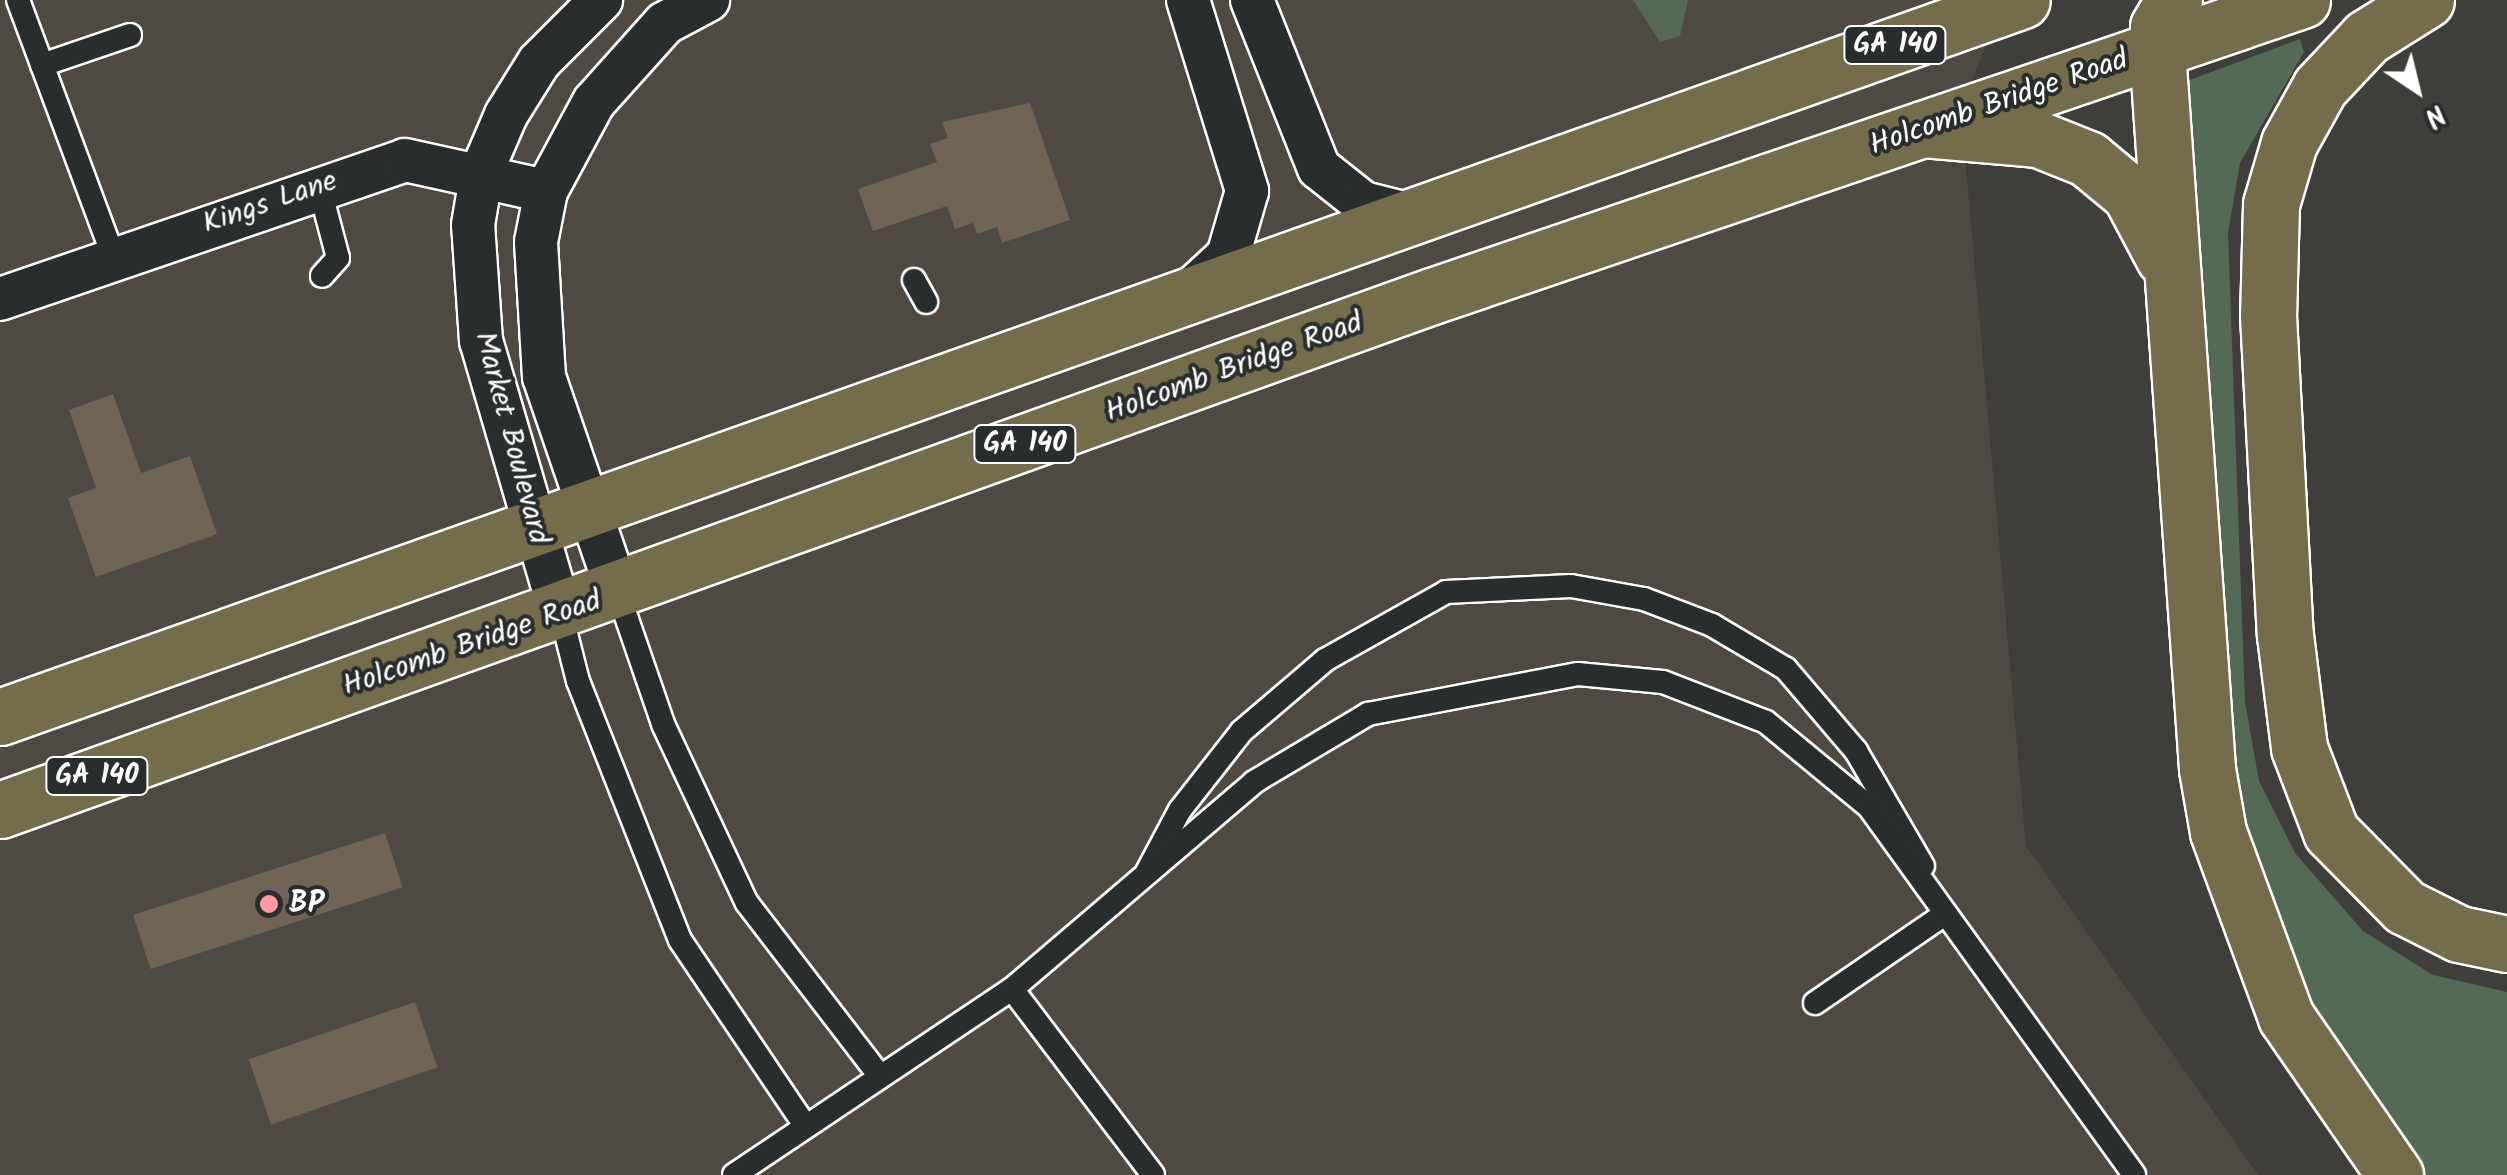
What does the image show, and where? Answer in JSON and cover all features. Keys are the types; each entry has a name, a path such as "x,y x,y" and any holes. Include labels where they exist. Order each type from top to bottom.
{"main road":[{"name":"GA 140","path":"0,718 2022,0"},
{"name":"Holcomb Bridge Road","path":"0,810 561,614 1449,290 1923,129 2166,25 2302,0"},
{"path":"2426,0 2367,38 2320,86 2289,142 2271,204 2270,351 2288,665 2307,779 2346,853 2383,892 2429,921 2507,944"},
{"path":"2166,25 2175,303 2207,768 2218,832 2286,1017 2395,1175"},
{"path":"1923,129 2038,139 2088,159 2140,208 2175,303"}],"street":[{"name":"Market Boulevard","path":"561,614 480,341 473,225 482,170 539,62 601,0"},
{"name":"Market Boulevard","path":"618,593 544,378 537,331 536,242 546,190 576,130 628,58 665,23 708,0"},
{"path":"1184,297 1228,256 1247,191 1243,158 1188,0"},
{"path":"1252,0 1319,168 1364,203 1415,216"},
{"name":"Kings Lane","path":"0,299 319,186 405,160 482,170 546,190"}],"lane":[{"path":"18,0 114,258"},
{"path":"42,65 130,35"},
{"path":"319,186 338,258 322,276"},
{"path":"914,280 926,302"},
{"path":"1138,888 1180,810 1242,731 1325,660 1446,592 1571,586 1678,612 1786,669 1901,818 1945,914"},
{"path":"618,593 663,724 747,903 878,1074"},
{"path":"561,614 578,682 680,940 804,1124"},
{"path":"734,1175 878,1074 1012,989 1138,888 1254,782 1368,714 1578,674 1663,682 1766,722 1868,807 2134,1175"},
{"path":"1815,1003 1945,914"},
{"path":"1012,989 1152,1175"}],"shaded area":[{"path":"0,0 2003,0 1961,110 2026,846 2258,1175 0,1175"}],"green space":[{"path":"1633,0 1688,0 1680,36 1660,42"},
{"path":"2300,39 2304,52 2240,163 2228,233 2245,702 2259,781 2295,853 2363,931 2433,975 2507,992 2507,1175 2418,1175 2319,1043 2233,808 2181,94 2187,81"}],"building":[{"path":"1030,103 1070,220 1002,243 997,227 977,234 973,223 955,229 947,206 873,231 858,189 937,162 930,144 948,138 942,122"},
{"path":"113,394 141,473 190,456 217,534 96,577 68,498 96,488 69,410"},
{"path":"385,833 403,887 151,969 133,915"},
{"path":"415,1002 437,1067 271,1125 249,1059"}],"place":[{"name":"BP","path":"269,904"}]}
